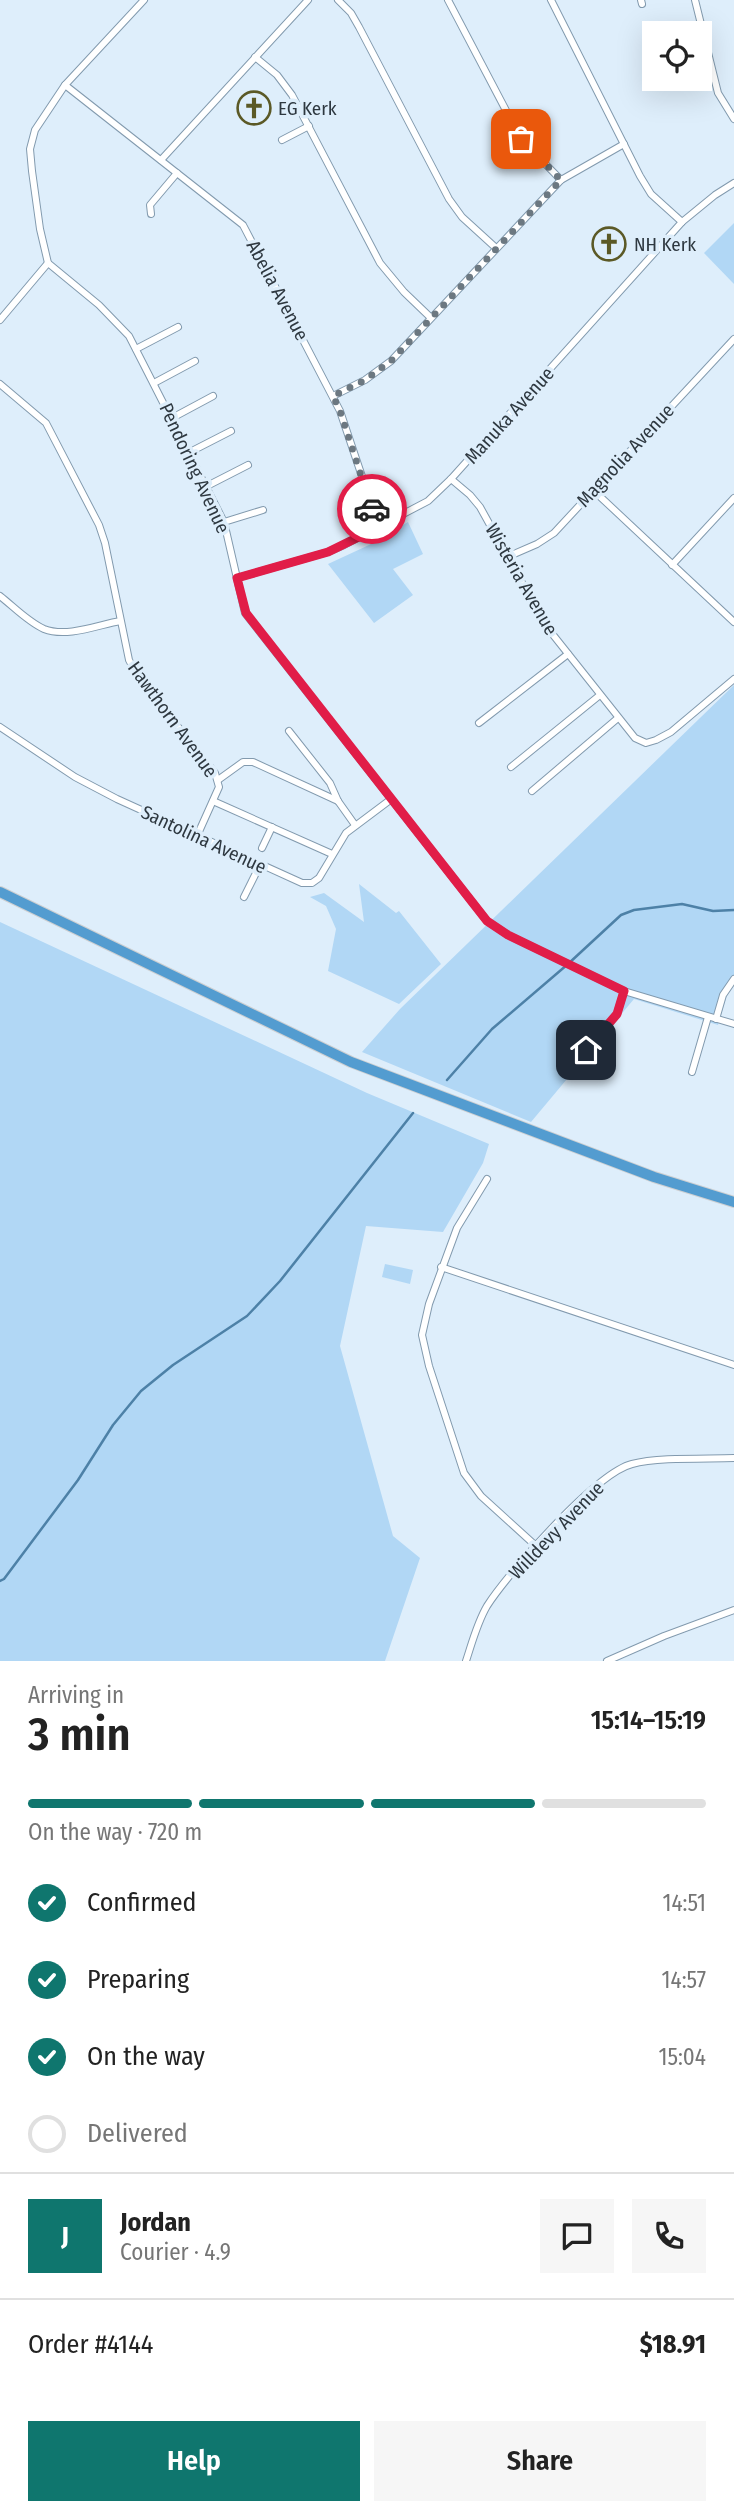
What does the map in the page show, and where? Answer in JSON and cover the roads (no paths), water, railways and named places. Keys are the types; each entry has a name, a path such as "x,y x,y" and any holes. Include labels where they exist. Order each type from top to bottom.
{"highway":[{"path":"0,892 351,1062 654,1177 734,1202"}],"street":[{"path":"130,0 137,7"},
{"path":"0,320 48,263 40,229 30,149 38,122 65,85 144,0"},
{"path":"161,160 308,0"},
{"path":"338,0 351,13 359,27 449,199 462,217 496,248"},
{"path":"448,0 516,131 530,151 561,180"},
{"path":"551,0 651,194 682,222"},
{"path":"695,0 718,93 734,119"},
{"path":"255,57 286,87 380,263 430,317"},
{"name":"Abelia Avenue","path":"65,85 246,230 340,411 379,527"},
{"path":"282,140 309,126"},
{"path":"333,396 377,372 403,349 430,317 561,180 624,144"},
{"path":"150,214 150,205 177,173"},
{"name":"Manuka Avenue","path":"237,578 328,552 428,501 451,479 682,222 734,183"},
{"name":"Pendoring Avenue","path":"48,263 125,329 224,522 246,613 482,916 494,927 624,991 734,1024"},
{"path":"136,349 178,327"},
{"name":"Magnolia Avenue","path":"507,557 554,533 734,339"},
{"path":"154,383 195,361"},
{"name":"Hawthorn Avenue","path":"0,384 46,423 99,525 126,649 133,669 215,773 219,787 197,836"},
{"path":"172,418 213,396"},
{"path":"190,453 231,430"},
{"path":"207,486 248,465"},
{"name":"Wisteria Avenue","path":"451,479 480,507 533,606 632,735 646,743 671,732 734,679"},
{"path":"593,490 734,622"},
{"path":"672,565 734,498"},
{"path":"224,522 263,510"},
{"path":"0,596 42,628 51,631 63,632 120,621"},
{"path":"479,723 568,654"},
{"path":"511,767 600,695"},
{"path":"532,791 618,718"},
{"name":"Santolina Avenue","path":"0,727 75,777 302,883 312,883 319,878 346,833 390,800"},
{"path":"289,732 330,783 338,801 355,825"},
{"path":"218,780 243,762 253,762 338,801"},
{"path":"213,801 332,854"},
{"path":"262,848 271,827"},
{"path":"244,897 260,864"},
{"path":"692,1072 712,1018 734,979"},
{"path":"570,1068 617,1014 624,991"},
{"path":"487,1179 460,1221 441,1266 423,1322 422,1335 459,1462 470,1483 536,1546"},
{"path":"441,1266 590,1319 734,1365"},
{"name":"Willdevy Avenue","path":"466,1661 488,1605 536,1546 584,1495 625,1466 643,1462 734,1458"},
{"path":"607,1661 734,1610"}],"waterway":[{"path":"447,1080 492,1029 621,915 634,910 682,904 713,911 734,910"},
{"path":"0,1581 78,1480 113,1425 141,1391 173,1365 247,1316 280,1281 413,1113"}],"place":[{"name":"EG Kerk","path":"254,108"},
{"name":"NH Kerk","path":"609,244"}]}
